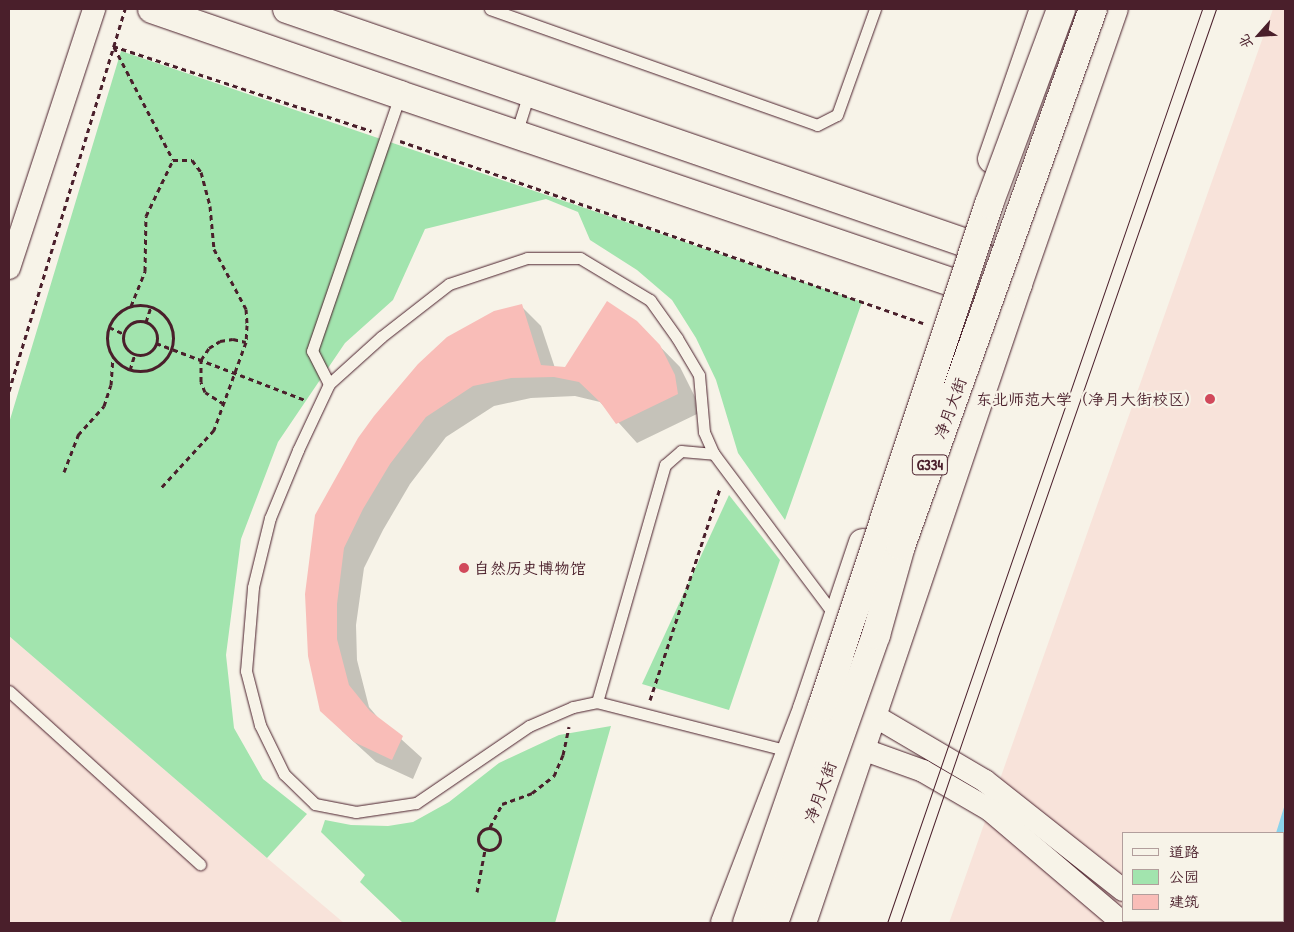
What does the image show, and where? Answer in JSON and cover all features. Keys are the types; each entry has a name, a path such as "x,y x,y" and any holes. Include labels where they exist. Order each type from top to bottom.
{"main road":[{"path":"152,9 954,283 1018,284"},
{"path":"287,9 963,242 1018,284"},
{"path":"725,923 789,751 807,709 836,618 954,283 963,242 1044,9"},
{"name":"净月大街","path":"747,923 822,707 989,204 1061,9"},
{"name":"净月大街","path":"774,923 876,636 901,546 1093,9"},
{"name":"净月大街","path":"802,923 1018,284 1114,9"}],"street":[{"path":"9,268 94,9"},
{"path":"807,709 873,715 985,781 1122,889"},
{"path":"807,709 862,749 923,771 990,810 1123,923"}],"lane":[{"path":"490,9 817,124 837,115 875,9"},
{"path":"516,134 529,91"},
{"path":"329,384 312,351 400,95"},
{"path":"789,751 597,702 572,707 529,726 416,803 356,812 315,804 284,774 260,725 246,671 252,597 270,518 329,384 381,337 449,284 527,258 580,258 650,300 677,338 699,375 704,432 714,454 836,618"},
{"path":"597,702 665,465 681,451 714,454"},
{"path":"9,691 200,864"}],"path":[{"path":"9,391 125,9"},
{"path":"113,46 386,136 938,328"},
{"path":"113,46 173,160"},
{"path":"130,306 144,271 146,216 173,160"},
{"path":"160,489 214,430 246,342 246,309 214,249 210,206 201,172 192,160 173,160"},
{"path":"130,306 151,307 165,316 173,332 172,349 159,365 140,371 130,370 113,357 108,348 109,327 121,310 130,306"},
{"path":"146,322 151,307"},
{"path":"137,321 146,322 153,327 157,335 156,343 151,351 144,354 135,354 128,349 124,342 124,334 128,326 137,321"},
{"path":"109,327 124,334"},
{"path":"224,404 205,392 200,382 201,360 209,348 220,341 233,339 246,342"},
{"path":"156,343 319,405"},
{"path":"130,370 135,354"},
{"path":"64,472 78,435 104,406 111,385 113,357"},
{"path":"645,714 726,470"},
{"path":"490,827 502,804 532,793 554,776 563,755 572,707"},
{"path":"490,827 497,831 500,838 499,845 492,850 485,850 479,844 477,836 482,829 490,827"},
{"path":"477,892 485,850"}],"shaded area":[{"name":"东北师范大学（净月大街校区）","path":"1273,9 1285,9 1285,923 949,923"},
{"path":"9,636 267,858 344,923 9,923"}],"green space":[{"path":"121,51 862,302 785,520 738,453 716,380 696,338 672,300 637,270 590,240 578,212 546,199 425,229 393,300 345,343 278,442 241,539 226,655 234,728 263,779 307,814 267,858 9,636 9,423"},
{"path":"729,495 780,560 729,710 642,684"},
{"path":"611,726 555,923 403,923 360,882 365,875 321,832 325,820 351,825 388,826 413,822 449,802 499,763 559,735"}],"water":[{"path":"1285,804 1285,923 1255,923 1284,922 1284,832 1276,832"}],"building":[{"path":"607,301 637,321 660,345 675,375 678,394 616,424 601,403 579,382 554,377 511,378 473,386 426,417 390,464 363,509 344,548 337,604 337,639 349,685 370,711 403,736 392,760 354,742 320,711 308,656 305,594 315,515 358,438 418,364 447,337 494,311 522,304 541,365 565,367"}],"tram line":[{"path":"887,923 1202,9"},
{"path":"900,923 1216,9"}],"place":[{"name":"东北师范大学（净月大街校区）","path":"1210,399"},
{"name":"自然历史博物馆","path":"464,568"}]}
